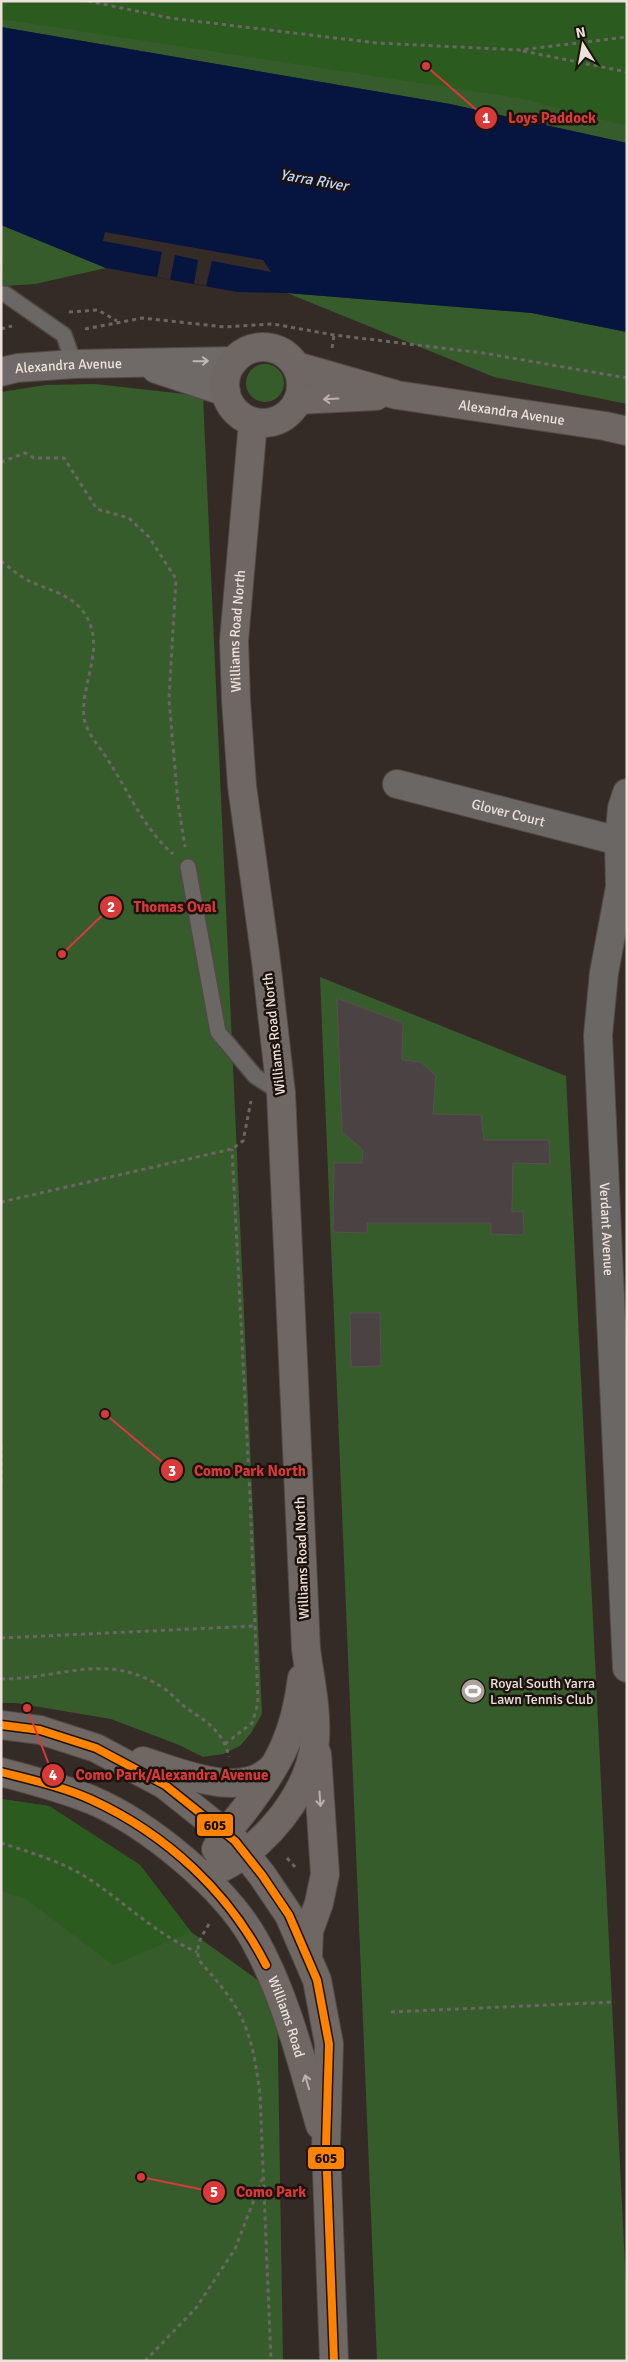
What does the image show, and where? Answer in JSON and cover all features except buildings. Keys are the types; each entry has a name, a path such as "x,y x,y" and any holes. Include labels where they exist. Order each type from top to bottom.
{"main road":[{"path":"266,347 278,350 288,357 296,366 300,378 301,391 298,400 288,414 278,420 266,423 253,422 235,411 226,392 228,370 234,361 243,353 254,348 266,347"},
{"name":"Alexandra Avenue","path":"296,366 397,395 596,424 627,431"},
{"name":"Alexandra Avenue","path":"298,400 397,395"},
{"name":"Williams Road North","path":"203,1877 245,1853 284,1813 309,1772 315,1739 315,1715 306,1649 281,1093 266,961 242,786 236,700 234,641 253,422"},
{"name":"Williams Road North","path":"203,1877 226,1832 253,1798 280,1758 296,1712 306,1649"},
{"path":"308,1957 309,1931 319,1903 325,1874 315,1715"},
{"path":"1,1725 40,1730 198,1778 224,1783 243,1782 260,1778 280,1758"},
{"path":"96,1748 165,1786 226,1832"},
{"path":"1,1772 44,1783 93,1801 153,1837 203,1877"},
{"name":"Williams Road","path":"226,1832 245,1853 290,1915 308,1957 322,1998 329,2044 326,2146 334,2361"},
{"name":"Williams Road","path":"203,1877 237,1913 254,1939 264,1960 298,2048 326,2146"}],"street":[{"name":"Alexandra Avenue","path":"1,372 17,368 74,364 234,361"},
{"name":"Alexandra Avenue","path":"135,362 226,392"},
{"name":"Glover Court","path":"397,784 618,841"},
{"name":"Verdant Avenue","path":"627,793 618,841 620,887 604,973 598,1035 627,1668"}],"lane":[{"path":"4,294 64,334 74,364"},
{"path":"188,867 218,1032 255,1076 281,1093"}],"path":[{"path":"88,1 170,18 377,43 520,50 627,72"},
{"path":"520,50 627,37"},
{"path":"1,462 25,453 34,458 64,458 97,509 129,518 149,536 176,579 169,699 178,803 188,867"},
{"path":"1,560 15,572 70,599 82,610 90,626 93,645 92,667 85,689 84,718 92,737 108,759 142,818 165,847 188,867"},
{"path":"1,1202 232,1149 243,1142 248,1126 255,1076"},
{"path":"225,1744 252,1722 258,1703 232,1149"},
{"path":"1,1446 1,1483"},
{"path":"1,1638 255,1626"},
{"path":"1,1679 24,1679 97,1667 118,1670 164,1689 190,1711 206,1720 218,1731 225,1744 229,1764"},
{"path":"1,1843 30,1852 86,1877 174,1942 197,1952"},
{"path":"211,1922 199,1941 197,1952 199,1960 235,2004 246,2025 256,2059 271,2361"},
{"path":"391,2012 614,2002"},
{"path":"145,2361 196,2308 235,2249 263,2176"}],"green space":[{"path":"1,1 627,1 627,143 450,104 1,27"},
{"path":"1,1 627,1 627,126 524,99 1,19"},
{"path":"1,225 106,268 35,284 3,286"},
{"path":"287,293 532,313 627,332 627,404 494,377"},
{"path":"265,364 278,370 284,383 278,396 265,402 252,396 246,383 252,370"},
{"path":"95,384 203,396 262,1714 251,1733 240,1746 223,1754 203,1757 179,1745 111,1719 16,1703 1,1703 1,392 46,385"},
{"name":"Royal South Yarra Lawn Tennis Club","path":"320,977 566,1076 627,2306 627,2361 377,2361"},
{"path":"1,1799 49,1806 140,1865 191,1932 277,1994 283,2361 1,2361"},
{"path":"1,1799 49,1806 140,1865 191,1932 113,1965 26,1899 1,1891"}],"water":[{"name":"Yarra River","path":"1,27 450,104 627,143 627,332 532,313 287,293 237,292 106,268 1,225"}],"pier":[{"path":"105,232 263,260 271,272 212,261 206,286 194,284 198,260 175,255 170,280 157,277 162,252 103,241"}],"transit line":[{"name":"605","path":"1,1725 40,1730 96,1748 165,1785 235,1841 262,1875 289,1915 317,1980 329,2044 326,2146 334,2361"},
{"name":"605","path":"1,1772 81,1795 119,1814 170,1848 193,1868 234,1913 266,1965"}],"place":[{"name":"Loys Paddock","path":"426,66"},
{"name":"Thomas Oval","path":"62,954"},
{"name":"Como Park North","path":"105,1414"},
{"name":"Royal South Yarra Lawn Tennis Club","path":"473,1691"},
{"name":"Como Park/Alexandra Avenue","path":"27,1708"},
{"name":"Como Park","path":"141,2177"}]}
